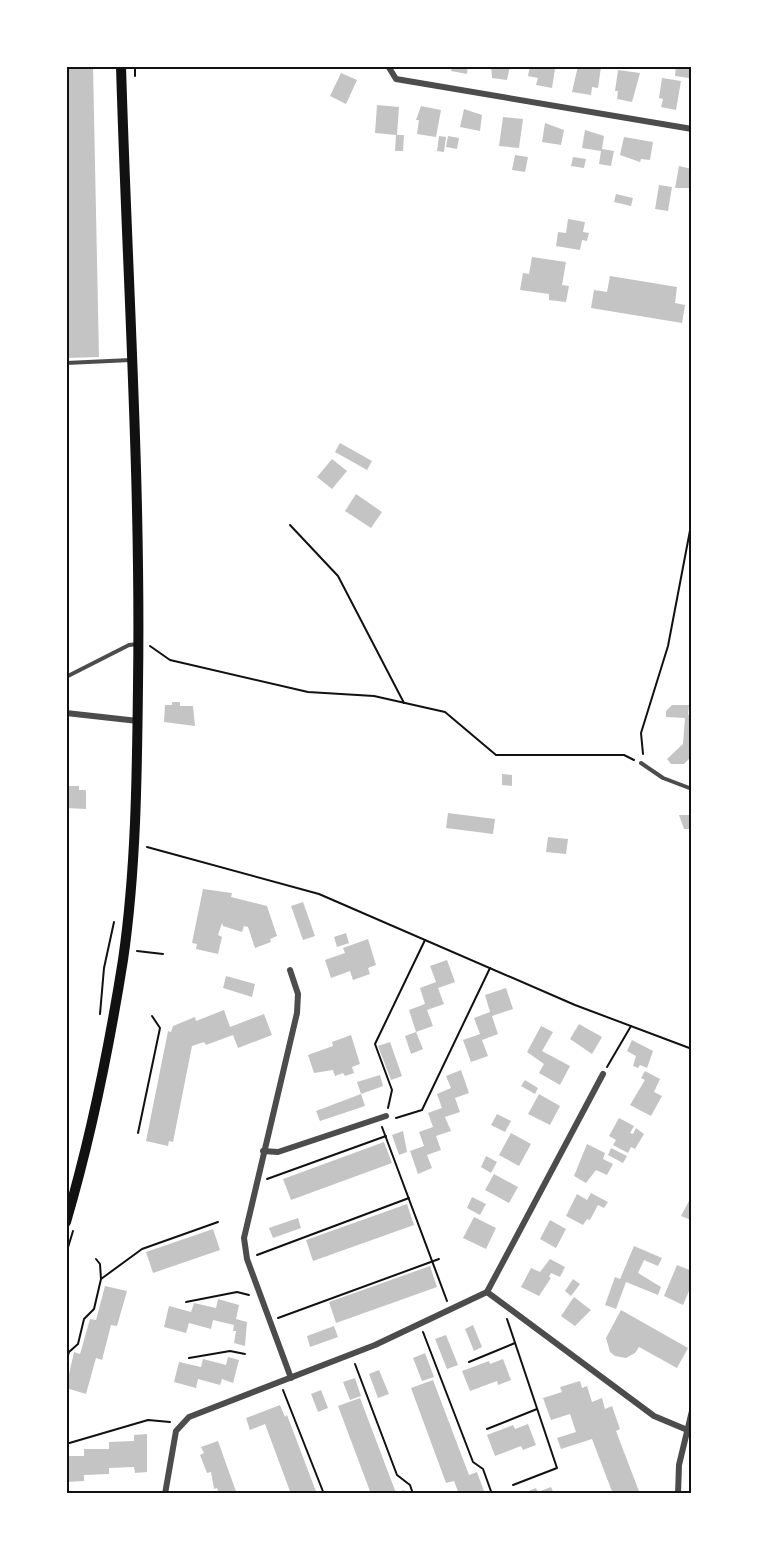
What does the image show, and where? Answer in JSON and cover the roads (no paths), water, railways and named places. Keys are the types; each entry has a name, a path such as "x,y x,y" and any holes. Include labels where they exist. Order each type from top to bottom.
{"main road":[{"path":"66,1222 101,1079 123,957 133,844 143,644 121,66"}],"street":[{"path":"388,66 396,79 692,129"},
{"path":"66,713 138,721"},
{"path":"290,970 298,1003 244,1238 247,1259 291,1378"},
{"path":"165,1494 173,1442 182,1424 197,1411 351,1354 487,1292 603,1074"},
{"path":"263,1151 278,1152 387,1116"},
{"path":"487,1292 654,1416 686,1429"},
{"path":"678,1494 679,1465 692,1411"}],"lane":[{"path":"66,363 133,360"},
{"path":"66,677 129,645 143,644"},
{"path":"641,763 663,777 692,789"}]}
